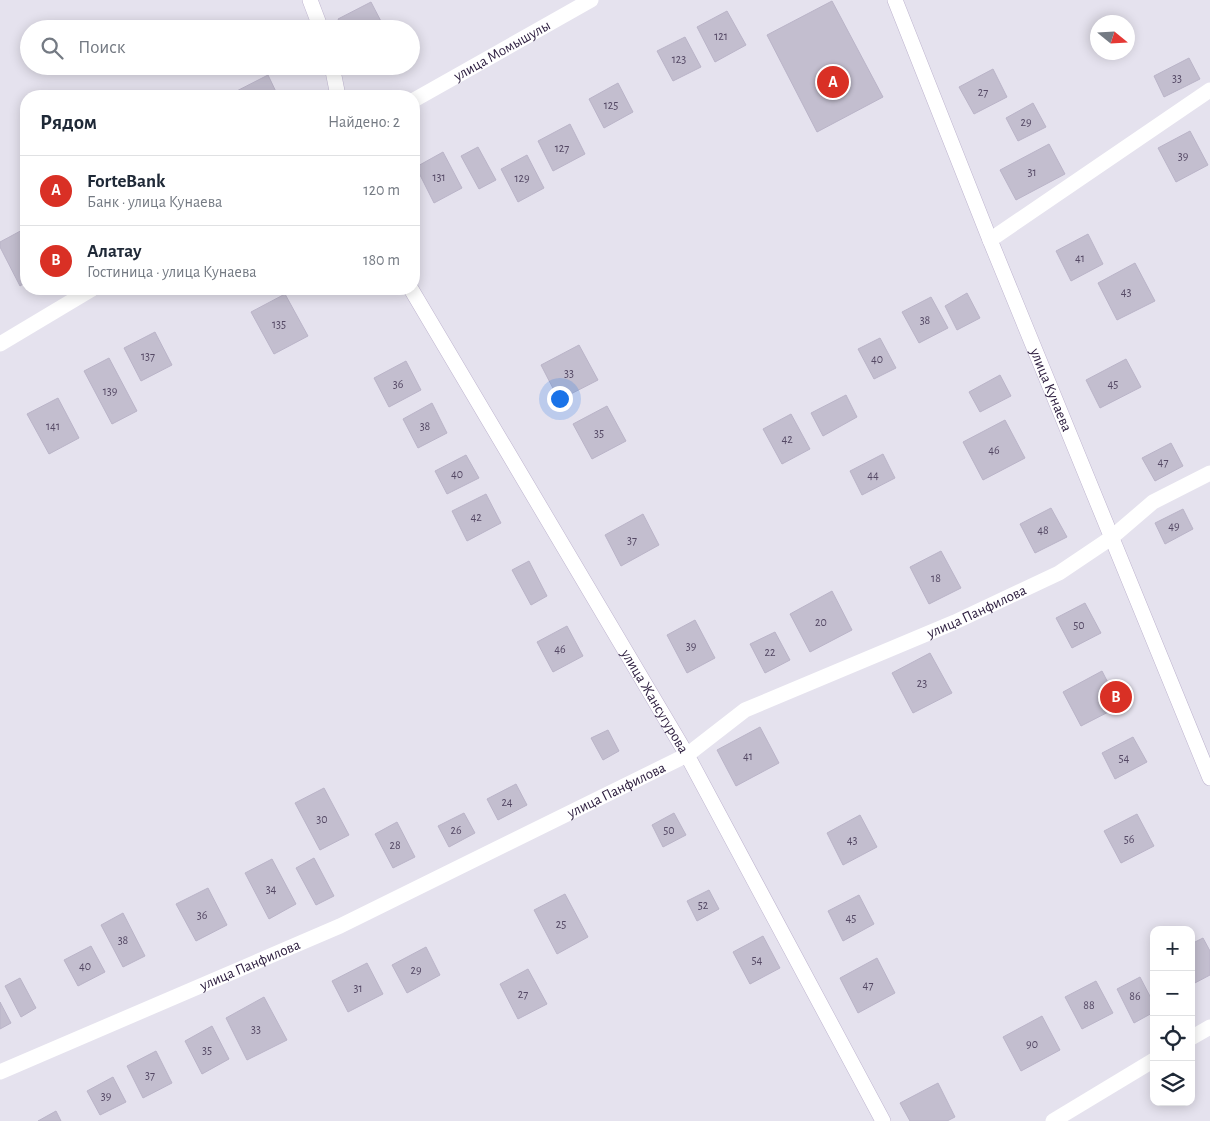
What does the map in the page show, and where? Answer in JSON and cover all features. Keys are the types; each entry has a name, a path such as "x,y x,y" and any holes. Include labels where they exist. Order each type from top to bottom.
{"street":[{"path":"310,0 318,20"},
{"name":"улица Момышулы","path":"420,97 591,0"},
{"name":"улица Кунаева","path":"895,0 990,240 1210,778"},
{"path":"334,75 337,90"},
{"path":"990,240 1210,90"},
{"path":"0,344 82,295"},
{"name":"улица Жансугурова","path":"415,295 687,755 882,1121"},
{"name":"улица Панфилова","path":"0,1072 340,926 687,755 745,710 955,622 1059,573 1111,538 1153,502 1210,473"},
{"path":"1195,1035 1210,1026"},
{"path":"1053,1121 1152,1061"}],"building":[{"path":"832,1 883,97 817,132 767,35"},
{"path":"371,2 380,20 338,20"},
{"path":"727,11 746,45 715,62 697,27"},
{"path":"685,37 701,67 673,81 657,51"},
{"path":"1189,58 1200,79 1164,97 1154,76"},
{"path":"993,69 1007,97 974,114 959,87"},
{"path":"268,75 275,90 239,90"},
{"path":"618,83 633,112 604,128 589,99"},
{"path":"1033,103 1046,127 1018,141 1006,118"},
{"path":"570,124 585,154 553,171 538,141"},
{"path":"1190,131 1208,165 1176,182 1158,148"},
{"path":"1049,144 1065,174 1016,200 1000,170"},
{"path":"478,147 496,180 479,189 461,156"},
{"path":"443,152 462,188 434,203 420,175 420,165"},
{"path":"527,155 544,188 518,202 501,169"},
{"path":"20,231 20,286 0,247 0,242"},
{"path":"1088,234 1103,264 1071,281 1056,251"},
{"path":"1135,263 1155,301 1117,320 1098,283"},
{"path":"967,293 980,318 957,330 945,306"},
{"path":"286,295 308,336 274,354 251,312"},
{"path":"931,297 948,328 919,343 902,312"},
{"path":"155,332 172,365 141,381 124,348"},
{"path":"880,338 896,368 874,379 858,349"},
{"path":"579,345 598,380 559,400 541,365"},
{"path":"109,358 137,411 112,424 84,371"},
{"path":"1126,359 1141,387 1100,408 1086,380"},
{"path":"406,361 421,390 389,407 374,378"},
{"path":"1000,375 1011,396 980,412 969,392"},
{"path":"846,395 857,417 823,436 811,413"},
{"path":"58,398 79,438 49,454 27,414"},
{"path":"432,403 447,433 418,448 403,419"},
{"path":"607,406 626,441 592,459 573,424"},
{"path":"791,414 810,449 782,464 763,429"},
{"path":"1005,420 1025,458 983,480 963,442"},
{"path":"1171,443 1183,466 1155,481 1142,458"},
{"path":"883,454 895,478 862,495 850,471"},
{"path":"466,455 479,478 447,494 435,471"},
{"path":"486,494 501,523 467,541 452,511"},
{"path":"1051,508 1067,537 1035,553 1020,524"},
{"path":"1183,509 1193,529 1165,544 1155,523"},
{"path":"643,514 659,545 621,566 605,535"},
{"path":"941,551 961,588 929,604 910,567"},
{"path":"529,561 547,596 531,605 512,570"},
{"path":"832,591 852,630 810,652 790,614"},
{"path":"1085,603 1101,633 1072,648 1056,618"},
{"path":"695,620 715,658 687,673 667,635"},
{"path":"567,626 583,656 553,672 537,642"},
{"path":"775,632 790,660 765,673 750,644"},
{"path":"930,653 952,693 913,713 892,673"},
{"path":"1102,671 1120,706 1081,726 1063,692"},
{"path":"760,727 779,763 736,786 717,750"},
{"path":"608,730 619,751 603,760 591,738"},
{"path":"1133,737 1147,762 1115,779 1102,753"},
{"path":"516,784 527,805 498,820 487,799"},
{"path":"324,788 349,835 320,850 295,803"},
{"path":"464,813 475,833 449,847 438,826"},
{"path":"674,813 686,835 663,847 652,825"},
{"path":"1137,814 1154,846 1121,863 1104,831"},
{"path":"860,815 877,847 843,865 827,833"},
{"path":"397,822 415,857 393,868 375,834"},
{"path":"314,858 334,896 316,905 296,868"},
{"path":"272,859 296,904 269,919 245,873"},
{"path":"208,888 227,925 196,941 176,904"},
{"path":"709,890 719,909 697,921 687,901"},
{"path":"565,894 588,937 557,954 534,910"},
{"path":"859,895 874,924 843,941 828,911"},
{"path":"123,913 145,956 123,967 101,925"},
{"path":"763,936 780,968 750,984 733,952"},
{"path":"1203,938 1210,951 1210,975 1195,983 1195,971 1195,942"},
{"path":"91,946 105,972 78,986 64,960"},
{"path":"426,947 440,975 407,993 392,965"},
{"path":"877,958 895,993 858,1013 840,978"},
{"path":"367,963 383,994 348,1012 332,981"},
{"path":"528,969 547,1004 518,1019 500,984"},
{"path":"1140,977 1150,996 1150,1014 1134,1023 1117,989"},
{"path":"20,978 36,1008 21,1017 5,986"},
{"path":"1096,981 1113,1013 1082,1029 1065,997"},
{"path":"264,997 287,1040 247,1060 226,1018"},
{"path":"0,1002 11,1023 0,1029"},
{"path":"1042,1016 1060,1050 1021,1071 1003,1037"},
{"path":"212,1026 229,1059 202,1074 185,1041"},
{"path":"156,1051 172,1083 143,1098 127,1066"},
{"path":"113,1077 126,1102 100,1115 87,1091"},
{"path":"938,1083 955,1117 947,1121 910,1121 900,1103"},
{"path":"56,1111 61,1121 38,1121"}],"place":[{"name":"ForteBank","path":"833,82"},
{"name":"Алатау","path":"1116,697"}]}
